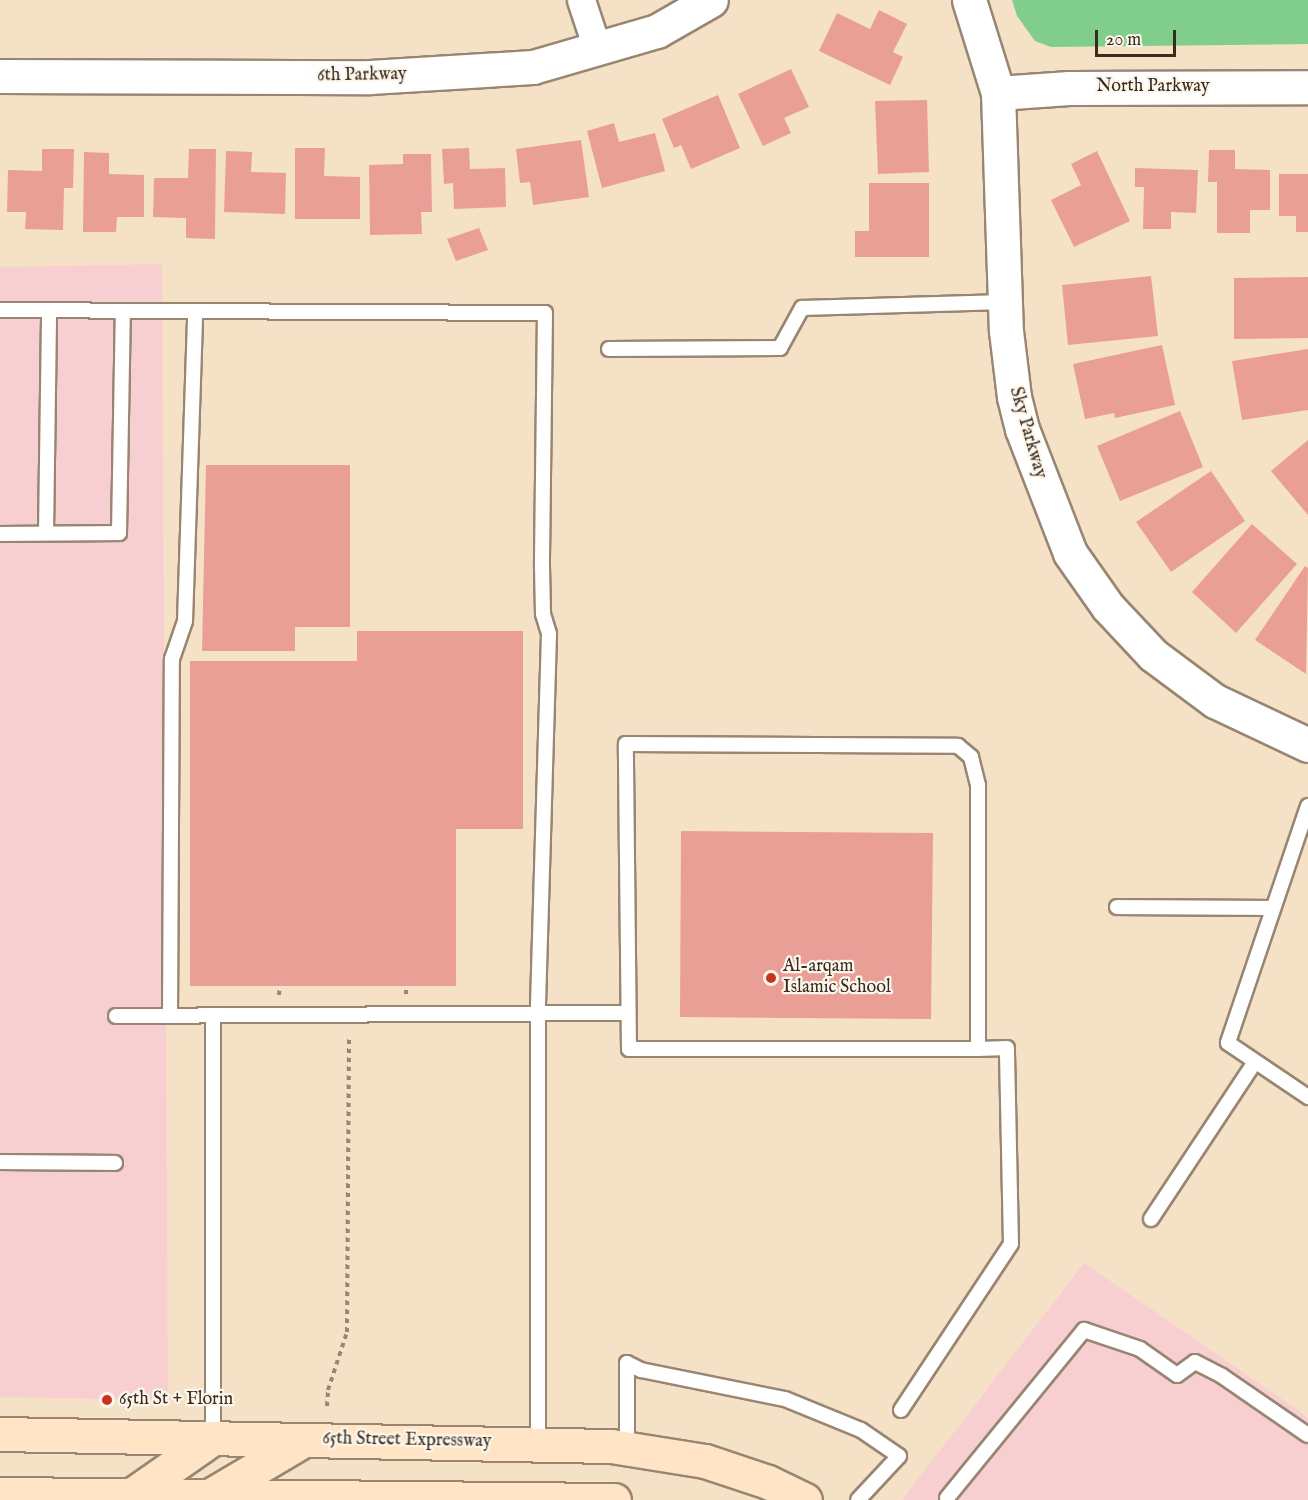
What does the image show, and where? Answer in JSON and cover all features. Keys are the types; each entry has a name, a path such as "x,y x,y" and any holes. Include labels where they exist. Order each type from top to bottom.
{"main road":[{"name":"65th Street Expressway","path":"0,1434 538,1444 627,1448 705,1461 768,1482 805,1500"},
{"path":"130,1496 213,1438"},
{"path":"209,1498 304,1440"},
{"path":"7,1496 614,1500"}],"street":[{"path":"581,0 597,48"},
{"name":"6th Parkway","path":"0,76 435,75 533,67 657,31 711,0"},
{"name":"Sky Parkway","path":"969,0 998,93 1009,364 1022,429 1070,553 1108,607 1154,655 1215,701 1308,745"},
{"name":"North Parkway","path":"998,93 1069,88 1308,87"}],"lane":[{"path":"609,350 780,348 802,308 1005,302"},
{"path":"0,310 195,313 545,313 542,566 543,614 549,634 538,1012 538,1444"},
{"path":"46,533 49,310"},
{"path":"0,534 119,533 123,312"},
{"path":"170,1016 172,659 184,621 195,313"},
{"path":"901,1410 1011,1244 1007,1048 978,1048 629,1048 626,744 958,746 971,757 978,785 978,1048"},
{"path":"1308,806 1271,908 1228,1043 1308,1097"},
{"path":"1117,907 1271,908"},
{"path":"116,1016 627,1013"},
{"path":"213,1016 213,1438"},
{"path":"1151,1219 1255,1062"},
{"path":"0,1162 115,1163"},
{"path":"947,1498 1084,1329 1140,1349 1177,1374 1195,1362 1222,1376 1308,1436"},
{"path":"627,1448 627,1363 785,1399 870,1436 899,1456 858,1500"}],"path":[{"path":"395,994 406,994 406,986"},
{"path":"327,1406 328,1390 347,1332 348,1016"}],"shaded area":[{"path":"162,264 168,1400 0,1397 0,267"},
{"path":"1084,1263 1308,1417 1308,1500 902,1500"}],"green space":[{"path":"1012,0 1308,0 1308,44 1051,47 1035,41 1017,16"}],"building":[{"path":"879,10 907,24 893,52 903,57 890,85 819,51 837,13 870,29"},
{"path":"791,69 809,107 784,118 791,133 763,146 738,94"},
{"path":"718,95 740,148 691,169 681,145 674,148 662,119"},
{"path":"927,100 929,172 878,174 875,101"},
{"path":"614,123 619,142 655,133 665,171 602,188 587,131"},
{"path":"581,140 589,197 533,205 530,182 520,183 516,149"},
{"path":"295,148 325,148 324,176 360,177 360,219 295,219"},
{"path":"469,148 470,169 505,168 506,207 454,209 453,183 444,184 442,149"},
{"path":"42,149 74,149 73,188 64,188 63,230 25,229 26,212 7,212 8,170 42,171"},
{"path":"189,149 216,149 215,239 186,238 186,218 153,217 154,178 188,178"},
{"path":"1209,150 1235,150 1235,169 1270,170 1270,210 1250,210 1250,233 1217,233 1217,182 1208,182"},
{"path":"226,151 252,152 251,172 286,173 285,214 224,212"},
{"path":"1097,151 1130,221 1074,247 1051,200 1081,185 1071,164"},
{"path":"84,152 109,153 109,174 144,175 144,217 117,217 116,232 83,232"},
{"path":"403,154 431,154 432,212 421,212 422,234 370,235 369,165 403,164"},
{"path":"1135,168 1198,170 1196,213 1171,212 1171,229 1143,229 1144,187 1135,187"},
{"path":"1279,174 1308,174 1308,232 1296,232 1296,216 1279,216"},
{"path":"869,183 929,183 929,257 855,257 855,231 869,231"},
{"path":"479,228 488,250 456,261 447,239"},
{"path":"1151,276 1158,336 1068,345 1062,285"},
{"path":"1308,277 1308,338 1234,339 1234,278"},
{"path":"1162,345 1175,405 1115,418 1114,413 1085,419 1073,364"},
{"path":"1308,349 1308,410 1242,420 1232,361"},
{"path":"1180,411 1203,467 1120,501 1097,446"},
{"path":"1308,440 1308,515 1271,471"},
{"path":"206,465 350,465 350,627 295,627 295,651 202,651"},
{"path":"1211,471 1245,521 1171,572 1136,522"},
{"path":"1252,524 1297,564 1236,633 1192,592"},
{"path":"1305,566 1308,568 1306,674 1255,640"},
{"path":"357,631 523,631 523,829 456,829 456,986 190,986 190,661 357,661"},
{"path":"681,831 933,833 931,1019 680,1017"}],"place":[{"name":"Al-arqam Islamic School","path":"771,978"},
{"name":"65th St + Florin","path":"107,1400"}]}
